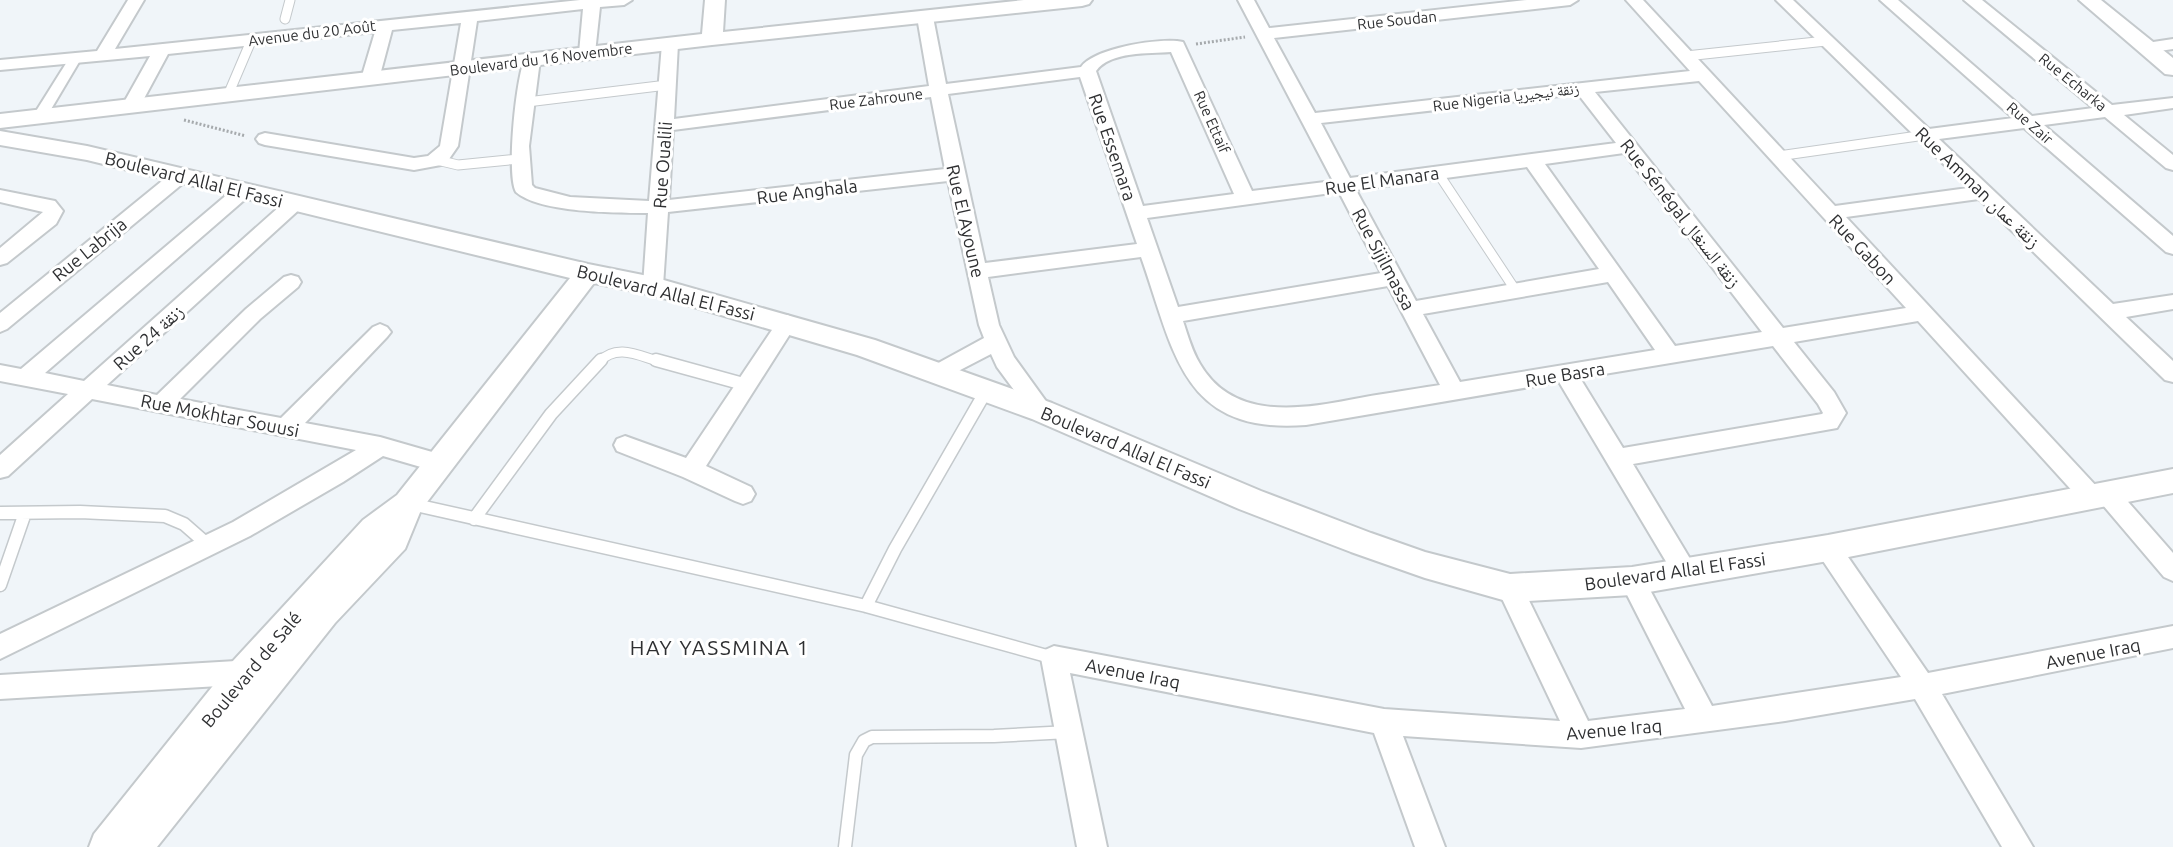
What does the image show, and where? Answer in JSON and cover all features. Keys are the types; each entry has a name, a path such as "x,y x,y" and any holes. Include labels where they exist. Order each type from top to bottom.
{"street":[{"path":"103,55 136,0"},
{"name":"Avenue du 20 Août","path":"0,65 252,41 385,25 413,16 470,16 624,0"},
{"path":"712,39 715,0"},
{"name":"Boulevard du 16 Novembre","path":"0,121 712,39 1082,0"},
{"name":"Rue Sijilmassa","path":"1246,0 1454,391"},
{"name":"Rue Soudan","path":"1264,34 1570,0"},
{"name":"Rue Gabon","path":"1634,0 1922,313 2173,570"},
{"name":"Rue Amman زنقة عمان","path":"1784,0 2173,374"},
{"name":"Rue Zair","path":"1887,0 2173,247"},
{"name":"Rue Echarka","path":"1972,0 2173,164"},
{"path":"2089,0 2173,69"},
{"path":"587,53 592,3"},
{"path":"265,139 414,164 426,164 437,160 445,155 448,146 463,69 470,16"},
{"name":"Rue El Ayoune","path":"925,17 989,325 1005,361 1042,411"},
{"path":"370,79 385,25"},
{"name":"Rue Oualili","path":"653,286 670,44"},
{"path":"2146,48 2173,44"},
{"name":"Rue Essemara","path":"1177,46 1107,56 1093,61 1087,71 1171,316 1194,372 1211,392"},
{"name":"Rue Ettaif","path":"1177,46 1246,198"},
{"path":"84,149 85,137 99,122 131,106 162,48"},
{"path":"34,142 33,131 40,116 76,57"},
{"name":"Rue Anghala","path":"532,60 519,159 520,183 529,193 592,206 659,207 956,174"},
{"name":"Rue Zahroune","path":"664,126 1087,71"},
{"name":"Rue Nigeria زنقة نيجيريا","path":"1310,119 1703,75"},
{"name":"Rue Sénégal زنقة السنغال","path":"1582,88 1826,398 1835,413 1829,422 1617,458"},
{"path":"1924,135 2173,103"},
{"name":"Boulevard Allal El Fassi","path":"66,113 66,125 84,149"},
{"name":"Boulevard Allal El Fassi","path":"0,138 84,149 180,176 588,273 653,286 787,323 939,373 1042,411 1250,500 1362,543 1425,565 1510,588 1632,581 1828,548 2173,481"},
{"name":"Rue El Manara","path":"1136,213 1629,147"},
{"path":"1532,160 1670,355"},
{"name":"Rue Labrija","path":"0,324 180,176"},
{"path":"26,378 181,242 243,191"},
{"path":"1830,213 1983,192"},
{"path":"0,196 48,205 52,211 49,219 0,258"},
{"name":"Rue 24 زنقة","path":"0,470 295,203"},
{"path":"978,271 1147,249"},
{"name":"Boulevard de Salé","path":"107,847 260,672 324,613 394,540 408,504 588,273"},
{"path":"1410,309 1613,274"},
{"path":"1171,316 1394,278"},
{"path":"162,404 253,314 291,282"},
{"path":"2108,312 2173,302"},
{"name":"Rue Basra","path":"1211,392 1228,404 1246,412 1280,418 1566,374 1922,313"},
{"path":"691,470 787,323"},
{"path":"286,428 381,332"},
{"path":"939,373 995,342"},
{"name":"Rue Mokhtar Souusi","path":"0,373 380,446 438,463"},
{"path":"1566,374 1686,572"},
{"path":"625,445 691,470 742,494"},
{"path":"0,647 312,492 380,446"},
{"path":"1828,548 1922,686 2018,847"},
{"path":"1632,581 1705,720"},
{"path":"1510,588 1581,735"},
{"name":"Avenue Iraq","path":"1054,658 1384,722 1581,735 1705,720 1922,686 2173,637"},
{"path":"1054,658 1091,847"},
{"path":"0,687 260,672"},
{"name":"Boulevard de Salé","path":"134,847 260,672"},
{"path":"1384,722 1430,847"}],"lane":[{"path":"285,19 290,0"},
{"path":"228,95 252,41"},
{"path":"1686,56 1826,41"},
{"path":"527,102 667,85"},
{"path":"1778,156 1924,135"},
{"path":"437,160 458,165 519,159"},
{"path":"1438,173 1516,291"},
{"path":"474,519 551,414 607,353 619,350 747,385"},
{"path":"867,606 895,549 986,391"},
{"path":"408,504 867,606 1054,658"},
{"path":"0,513 165,516 184,524 208,545"},
{"path":"0,585 25,513"},
{"path":"845,847 856,754 864,741 872,737 994,736 1069,732"}],"path":[{"path":"1177,46 1264,34"},
{"path":"174,117 265,139"}],"district":[{"name":"HAY YASSMINA 1","path":"720,647"}]}
